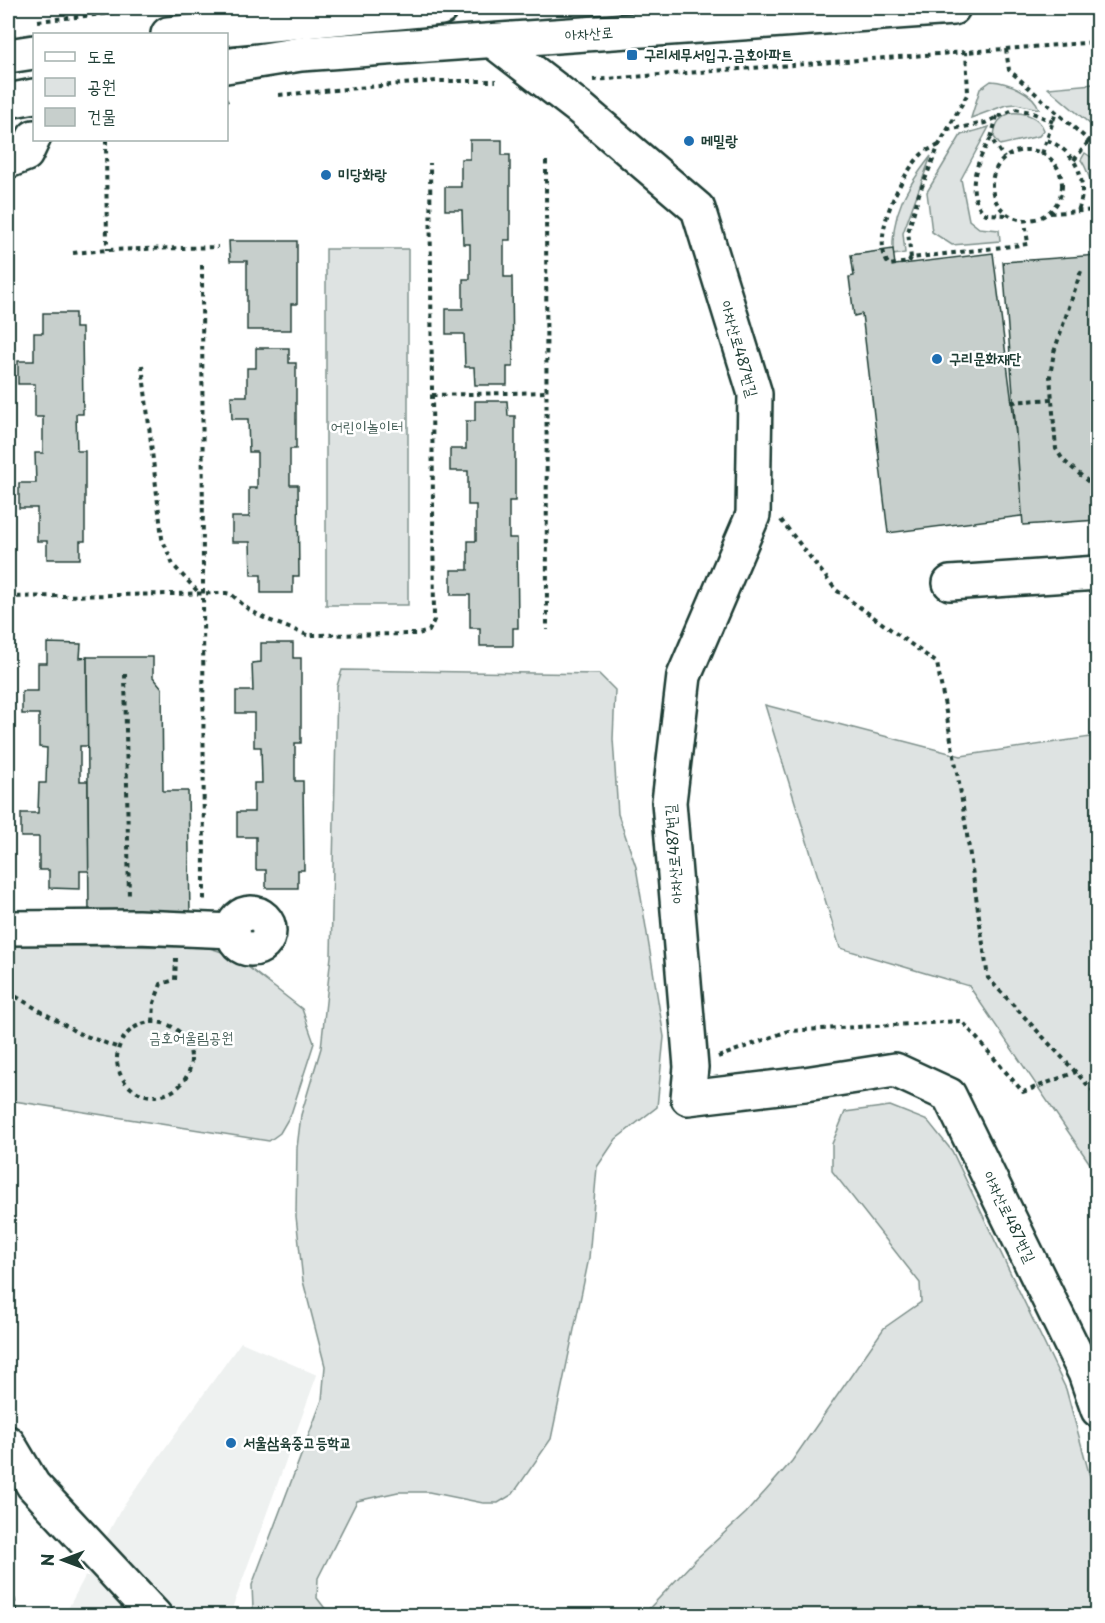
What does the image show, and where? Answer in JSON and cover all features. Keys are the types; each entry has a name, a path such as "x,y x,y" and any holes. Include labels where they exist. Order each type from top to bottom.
{"street":[{"path":"161,22 441,8"},
{"name":"아차산로","path":"228,66 301,54 953,8"},
{"path":"299,14 301,54"},
{"path":"8,56 32,37"},
{"name":"아차산로487번길","path":"493,40 581,109 698,209 755,394 753,515 684,676 669,802 692,1068 688,1098 805,1084 895,1070 949,1095 1086,1373 1098,1410"},
{"path":"8,101 33,96"},
{"path":"8,161 22,157 33,139"},
{"path":"950,583 1098,573"},
{"path":"8,928 138,927 233,931"},
{"path":"8,1443 33,1485 155,1616"},
{"path":"97,1556 134,1616"}],"path":[{"path":"66,33 161,22"},
{"path":"586,80 1098,42"},
{"path":"1006,49 1010,70 1098,149"},
{"path":"939,145 923,154 907,172 884,228 885,252 889,265 909,262 911,258 910,226 939,145 968,93 966,52"},
{"path":"279,95 436,81 505,81"},
{"path":"947,130 986,123 1010,109 1019,109 1053,122"},
{"path":"1042,154 1057,112"},
{"path":"997,116 991,138 976,168 976,199 986,214 1008,215 1025,221 1037,220 1049,213 1060,197 1062,185 1055,164 1042,154 1025,150 1004,158 996,167 992,191 996,203 1008,215"},
{"path":"991,138 1004,158"},
{"path":"1047,140 1065,150 1074,160 1083,184 1083,195 1078,211"},
{"path":"106,141 107,250"},
{"path":"1074,160 1089,141"},
{"path":"546,161 547,630"},
{"path":"8,597 231,594 248,609 266,619 307,635 418,634 429,631 434,620 430,163"},
{"path":"1049,213 1098,210"},
{"path":"911,258 1028,244 1025,221"},
{"path":"1098,222 1094,227 1098,228"},
{"path":"1098,236 1094,238 1098,241"},
{"path":"73,253 218,247"},
{"path":"193,903 204,903 201,594 202,265"},
{"path":"1081,271 1051,366 1052,399 1056,449 1063,460 1098,490"},
{"path":"142,365 162,538 173,565 201,594"},
{"path":"432,395 547,392"},
{"path":"1012,402 1052,399"},
{"path":"753,484 836,591 936,663 961,794 988,978 1098,1096"},
{"path":"8,602 10,862"},
{"path":"125,674 127,893 134,902"},
{"path":"153,1022 154,1003 161,984 175,980 176,953"},
{"path":"8,992 78,1033 119,1048"},
{"path":"153,1022 167,1024 177,1029 190,1049 188,1074 171,1092 159,1096 134,1090 119,1072 119,1048 132,1029 153,1022"},
{"path":"8,1572 17,1616"}],"shaded area":[{"name":"서울삼육중고등학교","path":"241,1342 317,1375 233,1606 239,1615 64,1616 120,1511"}],"green space":[{"path":"991,81 1005,83 1026,93 1039,109 1016,104 1006,105 971,118 980,89"},
{"path":"1093,84 1097,85 1097,130 1048,88"},
{"path":"1010,113 1021,113 1035,118 1044,130 1039,136 1000,145 994,137 995,129 998,122"},
{"path":"989,127 961,179 969,220 979,228 999,230 1000,241 952,245 932,232 927,192 961,135"},
{"path":"1085,153 1097,161 1097,191 1081,160"},
{"path":"931,156 903,233 905,253 893,255 895,226 902,202 907,190"},
{"name":"어린이놀이터","path":"326,249 408,249 408,605 326,605"},
{"path":"342,670 599,674 615,690 613,739 618,814 636,867 664,1037 657,1107 616,1139 597,1167 589,1258 551,1439 513,1494 498,1503 483,1503 429,1492 398,1492 357,1501 318,1578 317,1598 330,1615 257,1615 253,1609 252,1585 322,1400 325,1366 303,1281 296,1216 297,1148 301,1115 321,1048 331,956 337,686"},
{"path":"765,705 961,756 1097,736 1097,1174 969,986 840,948"},
{"name":"금호어울림공원","path":"8,945 207,947 234,956 302,1009 314,1043 291,1114 280,1133 269,1141 8,1100"},
{"path":"890,1106 928,1121 952,1151 1066,1389 1097,1502 1097,1615 643,1615 696,1559 746,1513 792,1461 884,1328 921,1302 920,1283 832,1171 832,1144 845,1112"}],"building":[{"path":"470,140 502,140 502,155 510,155 510,240 504,240 504,277 512,277 513,367 507,367 507,385 475,385 474,367 465,367 464,334 446,334 446,309 463,309 463,279 470,279 470,244 463,244 462,210 445,210 445,187 461,187 461,159 470,159"},
{"path":"229,241 297,241 297,304 291,304 291,330 247,330 247,261 230,261"},
{"name":"구리문화재단","path":"893,249 895,265 993,253 1016,435 1027,433 1037,514 888,533 862,314 854,316 849,277 854,276 851,255"},
{"path":"1098,255 1098,520 1023,525 1003,262"},
{"path":"43,313 75,313 75,328 82,328 83,414 76,414 77,451 85,451 85,541 80,541 80,559 47,559 47,541 37,541 37,508 19,508 19,483 36,483 35,453 43,453 43,417 35,417 35,384 18,384 18,361 34,361 34,333 43,333"},
{"path":"256,348 289,348 289,363 296,363 296,449 290,449 290,485 298,485 299,576 293,576 293,593 261,593 261,575 251,575 250,542 232,542 232,517 249,517 249,488 257,488 257,452 249,452 248,419 232,419 231,396 247,396 247,368 256,368"},
{"path":"475,401 507,401 508,416 515,416 515,501 509,501 509,538 517,538 518,628 513,628 513,646 480,646 480,628 470,628 470,595 451,595 451,570 468,570 468,541 476,541 476,505 468,505 468,471 450,471 450,449 466,449 466,421 475,421"},
{"path":"47,643 81,644 80,658 87,657 88,746 80,746 80,781 88,781 89,871 80,871 80,889 49,888 49,870 39,870 39,837 21,837 21,813 38,813 39,783 46,783 47,748 39,747 39,714 22,714 22,691 38,691 38,663 47,663"},
{"path":"261,643 293,643 293,658 301,658 301,743 295,743 295,781 303,781 304,870 298,870 298,888 266,888 266,870 256,870 256,837 237,837 237,812 254,812 254,783 262,783 261,747 254,747 254,713 236,713 236,691 253,691 252,663 261,662"},
{"path":"87,657 153,657 153,677 162,688 163,791 188,791 190,915 89,916"}],"place":[{"name":"구리세무서입구.금호아파트","path":"632,55"},
{"name":"메밀랑","path":"689,141"},
{"name":"미당화랑","path":"326,175"},
{"name":"구리문화재단","path":"937,359"},
{"name":"서울삼육중고등학교","path":"231,1443"}]}
